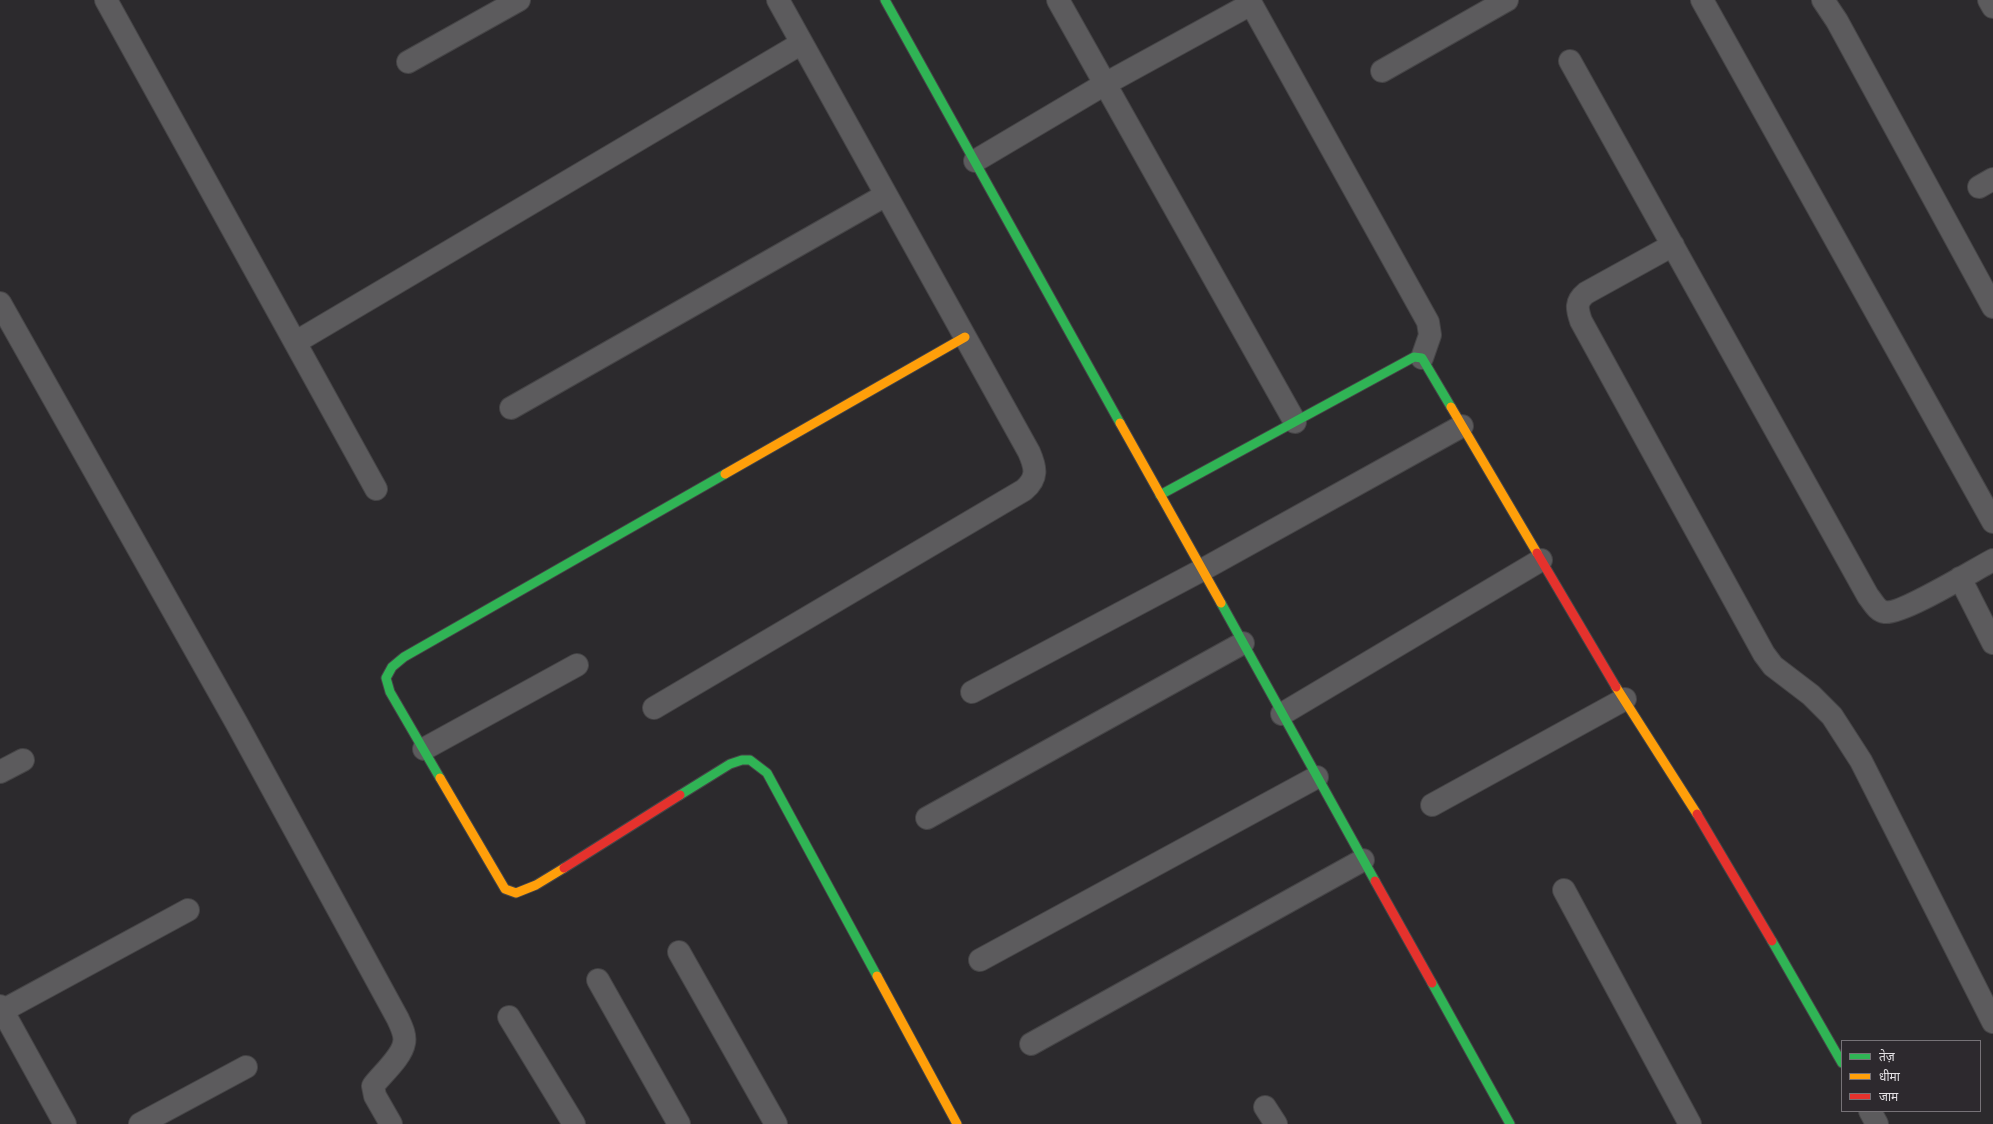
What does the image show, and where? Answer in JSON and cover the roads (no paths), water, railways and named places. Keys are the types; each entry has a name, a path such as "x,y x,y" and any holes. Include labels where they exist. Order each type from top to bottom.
{"street":[{"path":"106,0 376,489"},
{"path":"408,62 519,0"},
{"path":"654,708 1024,490 1031,484 1034,478 1035,465 1029,452 778,0"},
{"path":"885,0 1510,1124"},
{"path":"1058,0 1295,422"},
{"path":"1382,71 1507,0"},
{"path":"1702,0 1993,522"},
{"path":"1823,0 1837,21 1993,307"},
{"path":"1989,0 1993,7"},
{"path":"974,161 1105,84 1250,2 1428,322 1430,335 1422,358 1608,674 1706,828 1841,1061"},
{"path":"296,342 802,43"},
{"path":"1570,61 1868,596 1880,611 1887,613 1909,605 1993,560"},
{"path":"511,408 886,195"},
{"path":"1673,245 1586,293 1579,299 1577,307 1581,321 1764,654 1773,666 1812,695 1832,716 1861,761 1993,1022"},
{"path":"0,303 236,722 398,1019 404,1033 404,1043 400,1052 373,1086 375,1096 391,1124"},
{"path":"957,1124 767,773 754,760 743,758 730,764 536,885 516,893 505,889 390,692 386,678 392,667 404,657 965,337"},
{"path":"1160,495 1414,357 1422,358"},
{"path":"972,692 1202,570 1462,426"},
{"path":"1282,714 1541,560"},
{"path":"1960,578 1993,643"},
{"path":"927,818 1242,643"},
{"path":"424,749 577,665"},
{"path":"1432,805 1625,699"},
{"path":"0,772 23,760"},
{"path":"980,960 1317,777"},
{"path":"1031,1044 1363,860"},
{"path":"1564,890 1690,1124"},
{"path":"65,1124 1,1010 188,910"},
{"path":"679,952 776,1124"},
{"path":"598,980 679,1124"},
{"path":"509,1017 574,1124"},
{"path":"140,1124 246,1067"},
{"path":"1871,1112 1877,1124"}]}
